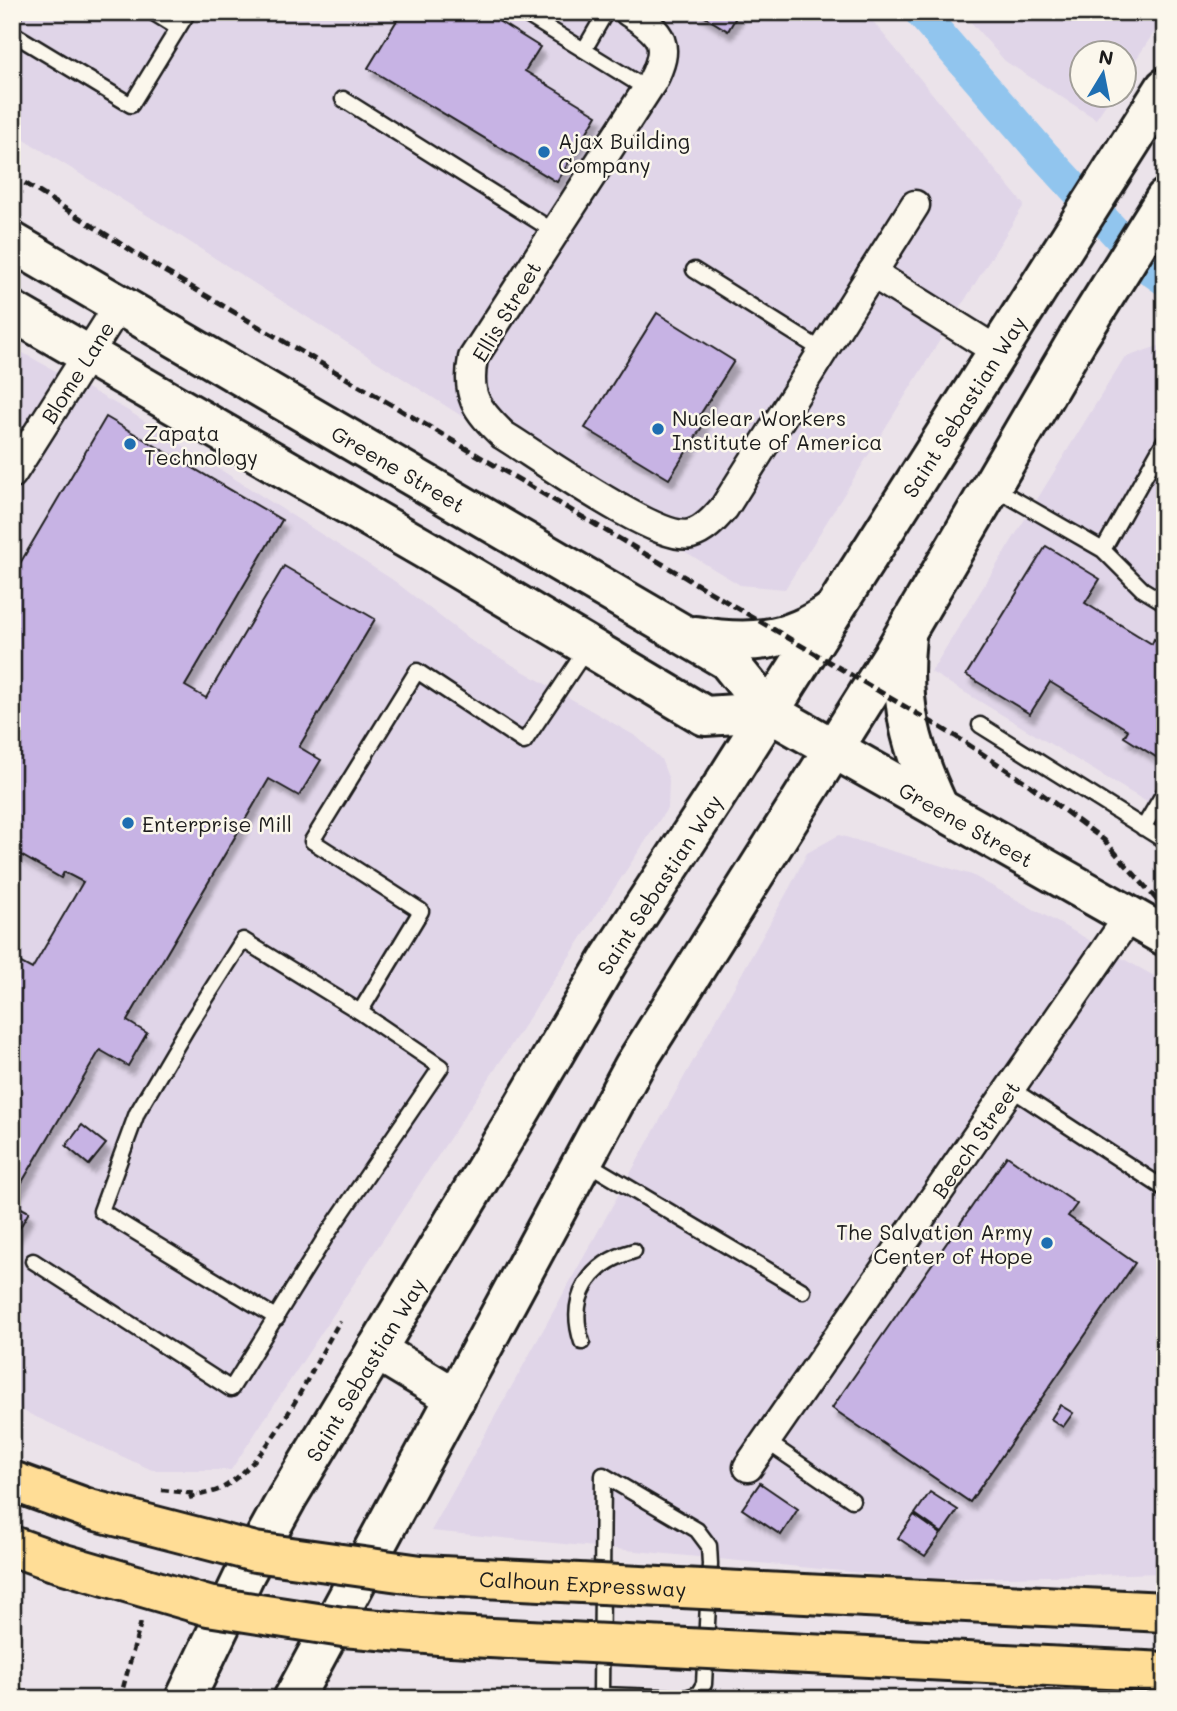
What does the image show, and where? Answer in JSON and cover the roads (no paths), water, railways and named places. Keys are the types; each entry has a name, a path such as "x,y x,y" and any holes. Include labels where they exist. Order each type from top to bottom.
{"highway":[{"name":"Calhoun Expressway","path":"19,1464 89,1509 228,1545 306,1560 421,1575 1165,1612"},
{"path":"12,1546 208,1606 344,1627 451,1636 1165,1672"}],"main road":[{"name":"Saint Sebastian Way","path":"185,1699 246,1572 287,1498 610,958 1165,88"},
{"path":"293,1699 634,1066 906,631 1076,340 1165,199"},
{"name":"Greene Street","path":"12,242 727,660 769,712 1165,936"},
{"path":"12,311 589,645 705,716 769,712"},
{"path":"673,628 690,636 754,642 809,627 832,611"},
{"path":"906,631 903,662 909,733 923,776 938,807"},
{"path":"376,1350 456,1398"}],"street":[{"name":"Ellis Street","path":"629,12 659,34 663,49 661,64 474,358 469,380 474,401 488,421 503,435 642,521 667,532 690,534 709,524 724,508 823,351"},
{"path":"823,351 915,205"},
{"path":"872,273 997,351"},
{"name":"Blome Lane","path":"12,474 119,305"},
{"name":"Beech Street","path":"748,1467 1130,915"}],"lane":[{"path":"12,17 15,12"},
{"path":"152,12 178,28"},
{"path":"12,33 131,105 188,12"},
{"path":"522,12 647,89"},
{"path":"584,50 606,12"},
{"path":"343,99 555,232"},
{"path":"694,270 823,351"},
{"path":"1103,550 1165,440"},
{"path":"991,486 1103,550 1142,590 1165,603"},
{"path":"360,1012 421,911 312,841 364,754 416,671 524,742 589,645"},
{"path":"980,725 1165,841"},
{"path":"1143,828 1165,791"},
{"path":"33,1261 231,1389 277,1318 328,1233 441,1067 360,1012 243,940 137,1113 101,1210 277,1318"},
{"path":"1010,1088 1165,1189"},
{"path":"583,1161 803,1291"},
{"path":"582,1342 577,1327 577,1308 583,1288 594,1272 606,1262 634,1251"},
{"path":"766,1441 852,1500"},
{"path":"603,1475 697,1531 709,1546 710,1564 704,1684 698,1694 686,1698 600,1697 603,1475"}],"waterway":[{"path":"920,12 1043,154 1148,268 1165,280"}],"railway":[{"path":"12,175 159,268 955,736 1027,783 1104,840 1165,909"}],"place":[{"name":"Ajax Building Company","path":"544,152"},
{"name":"Nuclear Workers Institute of America","path":"658,429"},
{"name":"Zapata Technology","path":"130,444"},
{"name":"Enterprise Mill","path":"128,823"},
{"name":"The Salvation Army Center of Hope","path":"1047,1243"}]}
